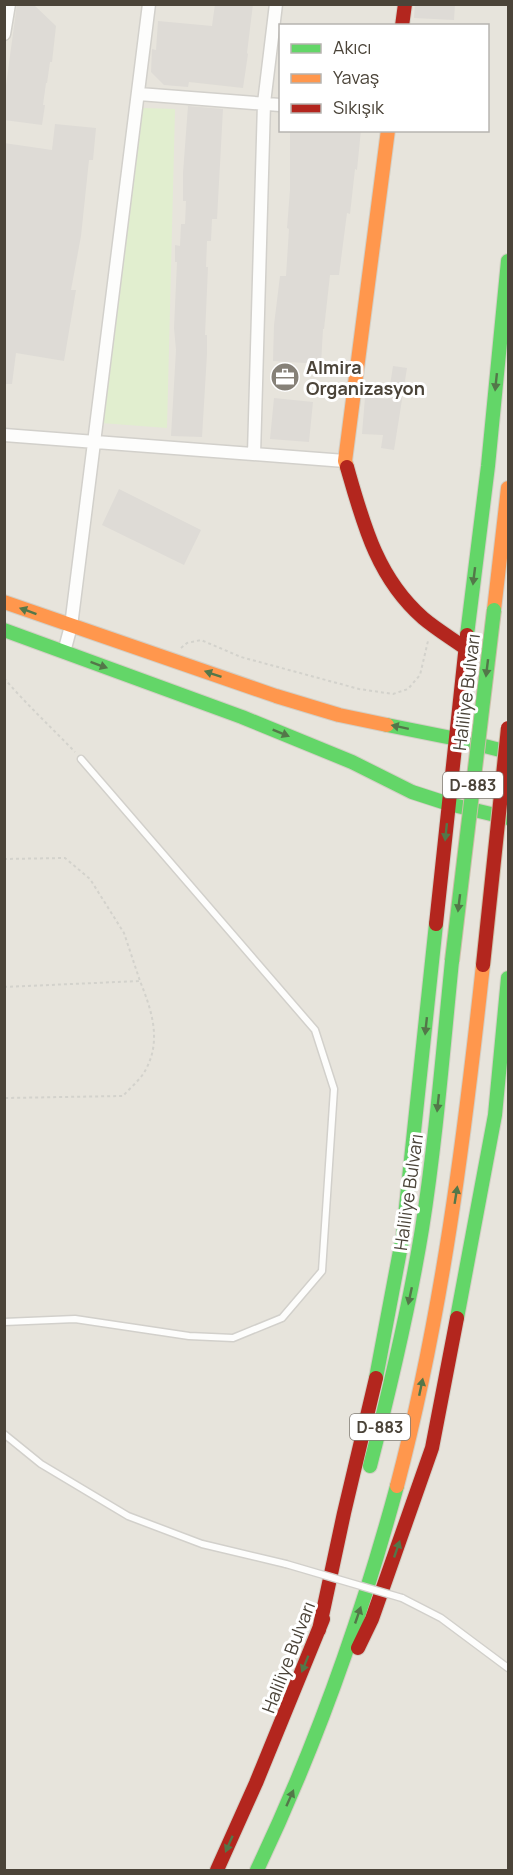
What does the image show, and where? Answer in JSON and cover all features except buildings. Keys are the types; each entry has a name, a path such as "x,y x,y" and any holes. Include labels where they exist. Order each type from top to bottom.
{"main road":[{"path":"402,24 405,4"},
{"path":"388,132 345,461 365,530 380,563 404,599 428,622 465,648"},
{"path":"319,1630 382,1352 403,1235 465,648 488,466 508,261"},
{"name":"Haliliye Bulvarı","path":"217,1870 256,1784 319,1630 351,1535 388,1397 416,1265 434,1144 452,961 508,488"},
{"path":"4,602 276,696 339,715 508,752"},
{"path":"4,630 242,717 352,762 412,792 449,804 508,818"},
{"name":"D-883","path":"257,1870 316,1738 380,1550 419,1395 444,1271 463,1149 508,728"},
{"path":"316,1738 372,1619 432,1448 495,1115 508,978"}],"street":[{"path":"4,34 9,4"},
{"path":"64,652 71,626 149,4"},
{"path":"254,454 264,104 276,4"},
{"path":"139,94 279,105"},
{"path":"4,435 345,461"}],"lane":[{"path":"4,1322 75,1319 189,1336 233,1338 282,1318 322,1271 334,1089 315,1030 81,759"},
{"path":"4,1434 41,1464 128,1516 202,1544 286,1564 402,1598 441,1618 508,1668"}],"path":[{"path":"167,658 187,642 201,640 251,660 359,689 393,694 408,689 420,675 428,643 428,622"},
{"path":"4,678 24,702 81,759"},
{"path":"4,859 65,858 90,879 124,933 151,1008 155,1046 145,1071 123,1096 4,1098"},
{"path":"4,987 140,981"}],"shaded area":[{"path":"5,5 508,5 508,1870 5,1870"}],"green space":[{"path":"143,108 175,109 167,428 101,423"}],"traffic: fast":[{"path":"467,635 488,466 508,261"},
{"path":"452,961 494,610"},
{"path":"4,630 242,717 352,762 412,792 449,804 508,818"},
{"path":"387,725 508,752"},
{"path":"376,1378 403,1235 436,924"},
{"path":"370,1466 399,1348 422,1229 452,961"},
{"path":"457,1318 495,1115 508,978"},
{"path":"257,1870 299,1776 336,1681 368,1585 397,1486"}],"traffic: slow":[{"path":"347,467 345,461 388,132"},
{"path":"494,610 508,488"},
{"path":"4,602 276,696 339,715 387,725"},
{"path":"397,1486 427,1357 450,1227 483,965"}],"traffic: jam":[{"path":"402,24 405,4"},
{"path":"347,467 366,529 394,585 423,618 465,648"},
{"path":"436,924 467,635"},
{"path":"483,965 508,728"},
{"path":"358,1648 372,1619 432,1448 457,1318"},
{"path":"319,1630 376,1378"},
{"path":"217,1870 256,1783 323,1619"}],"place":[{"name":"Almira Organizasyon","path":"285,377"}]}
